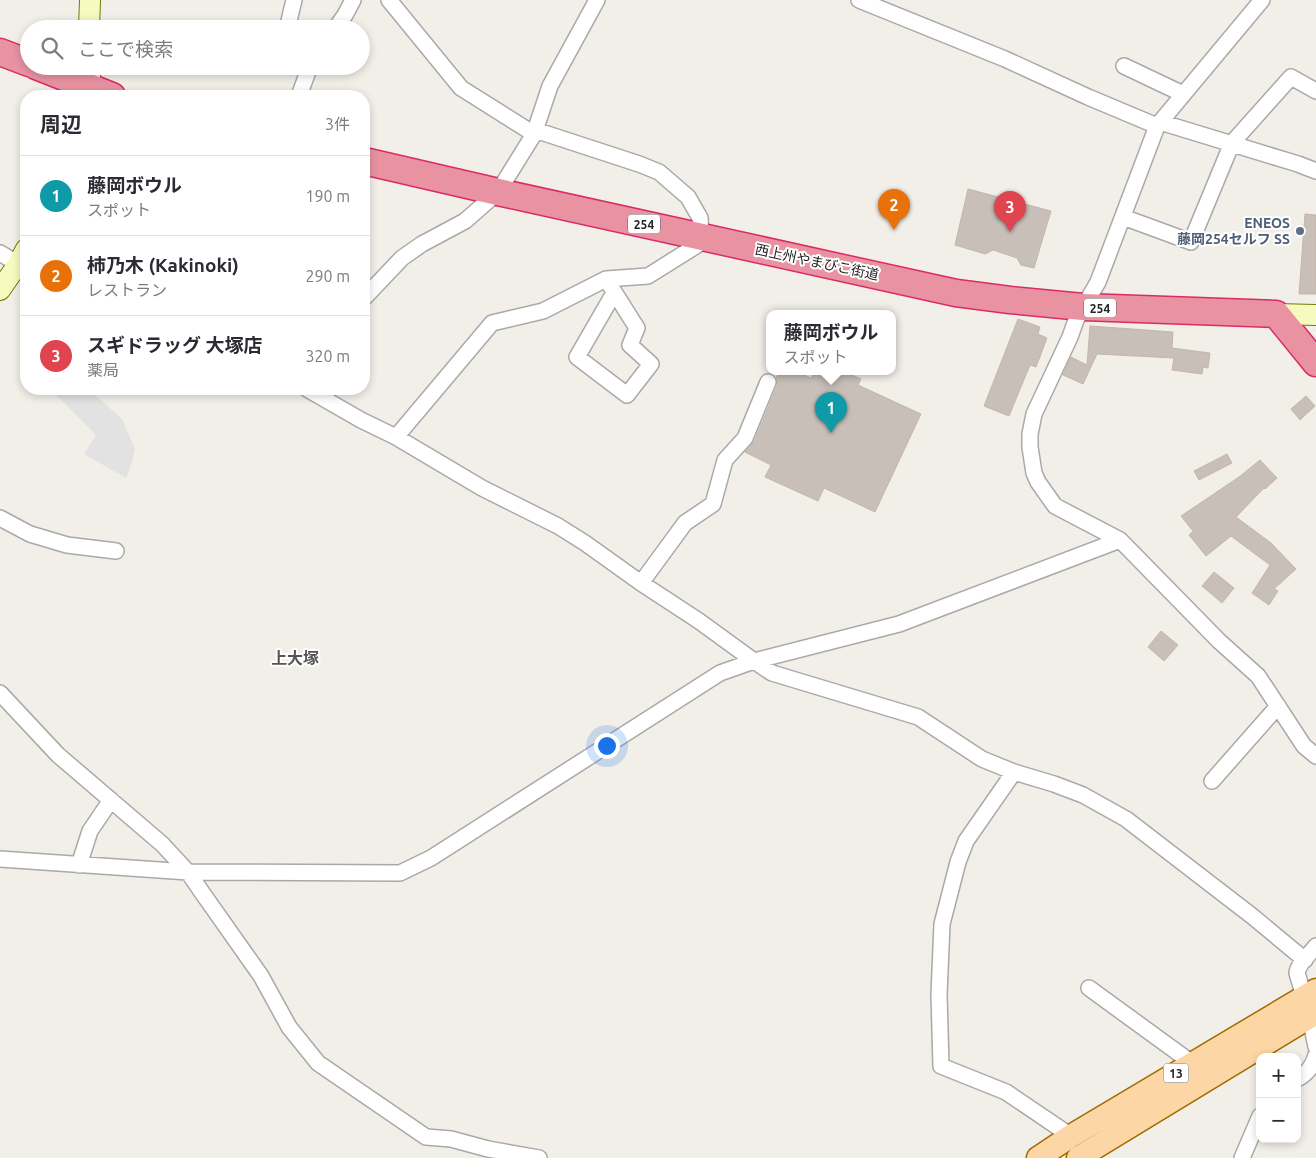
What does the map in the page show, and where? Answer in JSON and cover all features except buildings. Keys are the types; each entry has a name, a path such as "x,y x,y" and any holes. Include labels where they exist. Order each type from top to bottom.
{"highway":[{"path":"0,52 20,60"},
{"path":"61,75 95,87"},
{"name":"西上州やまびこ街道","path":"370,161 498,192 956,292 1083,308 1276,314"},
{"path":"1276,314 1316,363"}],"main road":[{"name":"13","path":"1038,1158 1192,1063 1311,1004"},
{"name":"13","path":"1078,1158 1311,1004"}],"street":[{"path":"89,20 90,0"},
{"path":"289,20 294,0"},
{"path":"341,20 353,0"},
{"path":"389,0 461,88 534,132 639,164 659,172 688,197 700,218 701,236 699,244 648,276 606,279 543,311 492,323 396,438"},
{"path":"370,292 402,258 422,244 466,221 498,192 534,132 550,86 597,0"},
{"path":"859,0 1005,59 1088,97 1159,124 1232,143 1316,171"},
{"path":"1262,0 1159,124 1098,282 1076,320 1034,414 1030,434 1030,447 1038,482 1056,506 1120,540 1219,641 1258,676 1304,746 1316,756"},
{"path":"1124,66 1183,94"},
{"path":"301,90 307,75"},
{"path":"1123,217 1191,242 1232,143 1291,77 1316,91"},
{"path":"0,253 20,260"},
{"path":"0,290 20,266"},
{"path":"606,279 637,328 630,345 651,364 627,395 577,357 614,293"},
{"path":"1276,314 1316,315"},
{"path":"641,583 685,523 713,504 725,460 745,438 768,382"},
{"path":"317,395 482,488 558,526 699,620 754,662 772,673 918,717 982,759 1083,796 1126,819 1252,916 1305,960"},
{"path":"0,518 30,534 67,544 116,551"},
{"path":"0,859 188,872 400,873 431,858 720,673 754,662 899,624 1120,540"},
{"path":"0,693 58,755 162,844 188,872 261,976 289,1027 318,1063 426,1137 451,1139 488,1149 539,1158"},
{"path":"1212,781 1278,706"},
{"path":"1014,772 966,841 958,862 942,924 939,994 941,1066 1006,1092 1071,1136"},
{"path":"79,865 90,831 111,800"},
{"path":"1301,1077 1310,1068 1316,1056 1311,1004 1298,969 1316,946"},
{"path":"1089,988 1192,1063"},
{"path":"1242,1158 1256,1125"}],"shaded area":[{"path":"56,395 95,395 122,419 135,449 126,478 84,454 96,435"}],"place":[{"name":"柿乃木 (Kakinoki)","path":"894,230"},
{"name":"ENEOS 藤岡254セルフ SS","path":"1300,231"},
{"name":"スギドラッグ 大塚店","path":"1010,232"},
{"name":"藤岡ボウル","path":"831,433"}],"district":[{"name":"上大塚","path":"295,658"}]}
